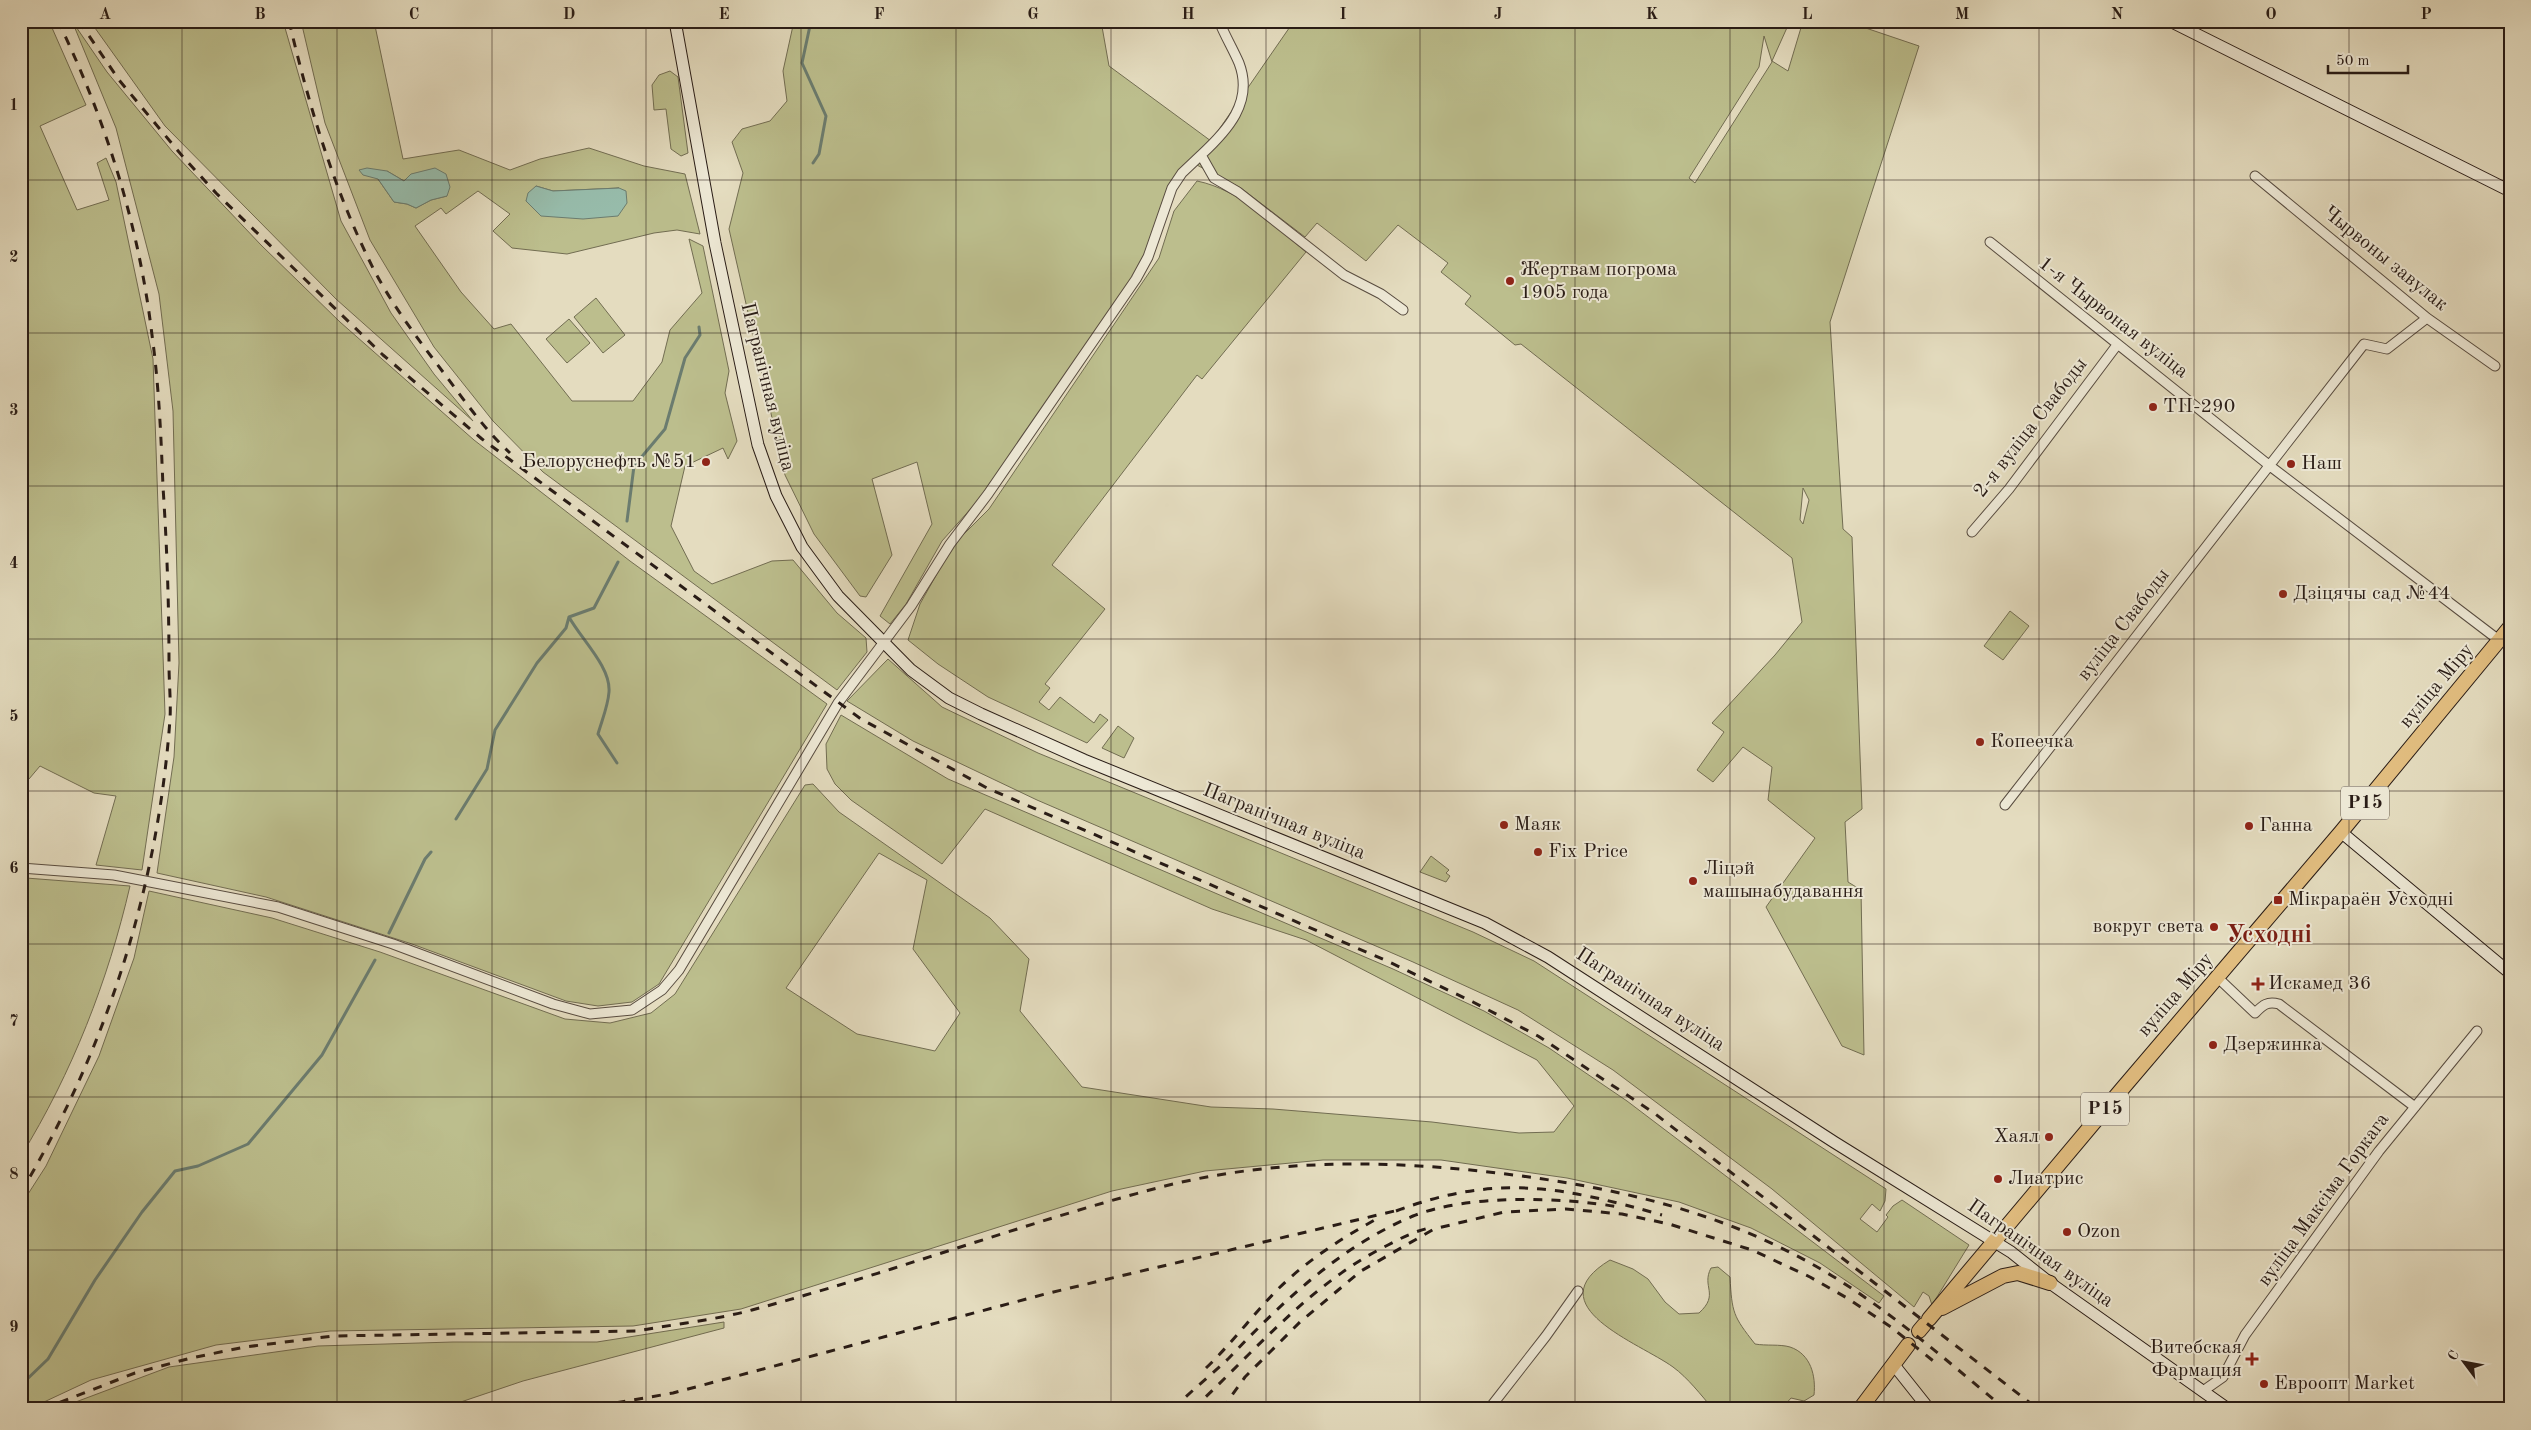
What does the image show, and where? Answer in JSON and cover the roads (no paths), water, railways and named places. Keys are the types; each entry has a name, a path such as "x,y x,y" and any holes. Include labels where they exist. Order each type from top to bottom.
{"main road":[{"name":"вуліца Міру","path":"2050,1283 2018,1273 2003,1276 1927,1321 2341,832 2510,627"},
{"path":"1860,1409 1908,1345"}],"street":[{"name":"Пагранічная вуліца","path":"675,21 715,244 758,445 776,496 802,547 838,596 911,670 949,698 981,714 1130,779 1485,923 1526,945 2011,1252 2050,1283 2228,1409"},
{"path":"21,868 114,875 278,907 393,944 553,1004 590,1014 632,1010 662,990 680,970 838,703 884,643 1136,279 1148,257 1172,188 1182,173 1224,134 1238,113 1242,99 1242,80 1239,64 1219,21"},
{"path":"2170,21 2510,191"},
{"path":"1201,156 1214,178 1238,192 1344,275 1381,294 1403,310"},
{"name":"Чырвоны завулак","path":"2255,176 2427,318 2495,366"},
{"name":"1-я Чырвоная вуліца","path":"1990,242 2270,466 2500,641"},
{"name":"вуліца Свабоды","path":"2005,805 2364,344 2387,349 2427,318"},
{"name":"2-я вуліца Свабоды","path":"1972,532 2009,488 2117,345"},
{"path":"2341,832 2510,973"},
{"path":"2217,977 2255,1013 2265,1003 2279,1004 2415,1107"},
{"name":"вуліца Максіма Горкага","path":"2203,1391 2223,1377 2246,1335 2379,1151 2477,1031"},
{"path":"1489,1409 1546,1336 1578,1290"},
{"path":"1894,1365 1929,1409"}],"waterway":[{"path":"811,21 802,63 826,116 819,154 813,163"},
{"path":"627,521 634,466 665,429 685,358 700,335 699,327"},
{"path":"456,819 487,769 495,730 537,663 566,628 569,617 594,608 618,562"},
{"path":"569,617 594,653 605,673 609,692 598,734 617,763"},
{"path":"389,933 425,859 431,852"},
{"path":"21,1385 48,1359 95,1280 142,1212 175,1171 198,1166 248,1144 322,1055 375,960"}],"railway":[{"path":"21,1192 52,1137 79,1081 103,1023 123,964 140,905 154,844 164,782 170,719 168,576 158,392 146,294 139,254 118,174 91,96 58,21"},
{"path":"79,21 119,80 184,158 216,193 383,355 482,439 861,719 987,788 1387,961 1473,1002 1538,1036 1654,1113 2038,1409"},
{"path":"289,21 324,147 346,208 380,282 424,347 475,414 510,453"},
{"path":"43,1409 135,1373 191,1358 245,1347 333,1336 637,1331 724,1317 804,1296 1061,1215 1165,1186 1250,1170 1335,1164 1421,1166 1506,1174 1628,1195 1706,1217 1782,1248 1844,1283 1915,1334 2005,1409"},
{"path":"1396,1211 1432,1199 1466,1192 1498,1188 1530,1188 1593,1197 1662,1215"},
{"path":"1173,1409 1229,1358 1270,1316 1314,1277 1361,1243 1413,1216 1436,1209 1487,1201 1570,1201 1619,1207"},
{"path":"581,1409 673,1393 1049,1293 1403,1209"},
{"path":"1222,1409 1245,1377 1300,1322 1361,1271 1434,1229 1504,1212 1566,1209 1622,1214 1669,1224 1752,1250 1810,1277 1847,1298 1891,1327 1937,1364"},
{"path":"1206,1368 1276,1291 1300,1269 1325,1250 1380,1217"},
{"path":"1193,1409 1285,1320 1334,1278 1394,1242 1416,1232 1434,1227"}],"place":[{"name":"Жертвам погрома 1905 года","path":"1510,281"},
{"name":"ТП-290","path":"2153,407"},
{"name":"Белоруснефть №51","path":"706,462"},
{"name":"Наш","path":"2291,464"},
{"name":"Дзіцячы сад №44","path":"2283,594"},
{"name":"Копеечка","path":"1980,742"},
{"name":"Маяк","path":"1504,825"},
{"name":"Ганна","path":"2249,826"},
{"name":"Fix Price","path":"1538,852"},
{"name":"Ліцэй машынабудавання","path":"1693,881"},
{"name":"Мікрараён Усходні","path":"2278,900"},
{"name":"вокруг света","path":"2214,927"},
{"name":"Искамед 36","path":"2258,984"},
{"name":"Дзержинка","path":"2213,1045"},
{"name":"Хаял","path":"2049,1137"},
{"name":"Лиатрис","path":"1998,1179"},
{"name":"Ozon","path":"2067,1232"},
{"name":"Витебская Фармация","path":"2252,1359"},
{"name":"Евроопт Market","path":"2264,1384"}],"district":[{"name":"Усходні","path":"2269,935"}]}
